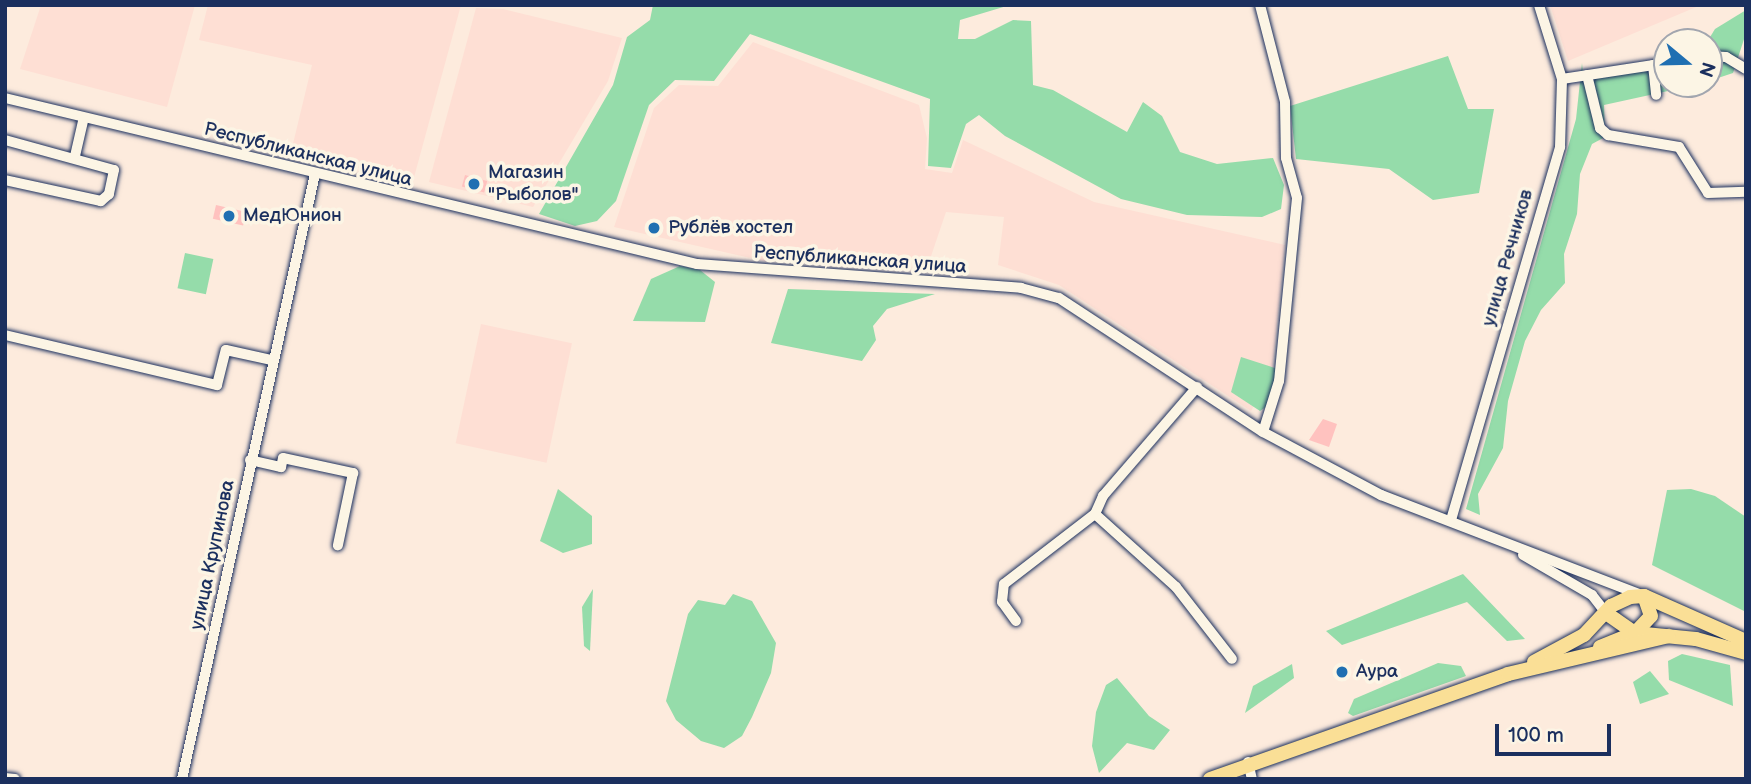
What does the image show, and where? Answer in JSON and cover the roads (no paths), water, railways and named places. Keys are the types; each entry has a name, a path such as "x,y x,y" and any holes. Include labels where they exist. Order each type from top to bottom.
{"main road":[{"path":"1566,660 1635,633 1651,616 1644,596"},
{"path":"1508,674 1596,625 1602,608 1621,599 1644,596 1746,641"},
{"path":"1602,608 1635,633 1669,636 1746,653"},
{"path":"1210,779 1248,762 1508,674 1669,636"}],"street":[{"path":"1260,5 1284,102 1286,158 1297,198 1279,381 1264,432"},
{"name":"улица Речников","path":"1451,520 1560,147 1562,79 1539,5"},
{"path":"1723,57 1746,69"},
{"path":"1562,79 1653,65"},
{"path":"1587,75 1600,128 1608,135 1679,147 1708,193 1746,192"},
{"name":"Республиканская улица","path":"5,98 697,264 1021,288 1059,298 1095,318 1264,432 1381,495 1451,520 1499,541"},
{"path":"75,156 84,118"},
{"path":"5,140 75,156 114,170 109,194 101,201 5,180"},
{"name":"улица Крупинова","path":"182,779 271,359 315,174"},
{"path":"5,335 217,385 226,350 271,359"},
{"path":"1016,621 1002,602 1004,584 1095,514 1103,496 1196,387"},
{"path":"250,460 281,467 283,458 353,473 338,545"},
{"path":"1095,514 1176,587 1232,659"},
{"path":"1499,541 1644,596"},
{"path":"1499,541 1569,578 1602,608"},
{"path":"1248,762 1252,779"},
{"path":"5,778 15,779"}],"place":[{"name":"Магазин \"Рыболов\"","path":"474,184"},
{"name":"МедЮнион","path":"229,216"},
{"name":"Рублёв хостел","path":"654,228"},
{"name":"Аура","path":"1342,672"}]}
